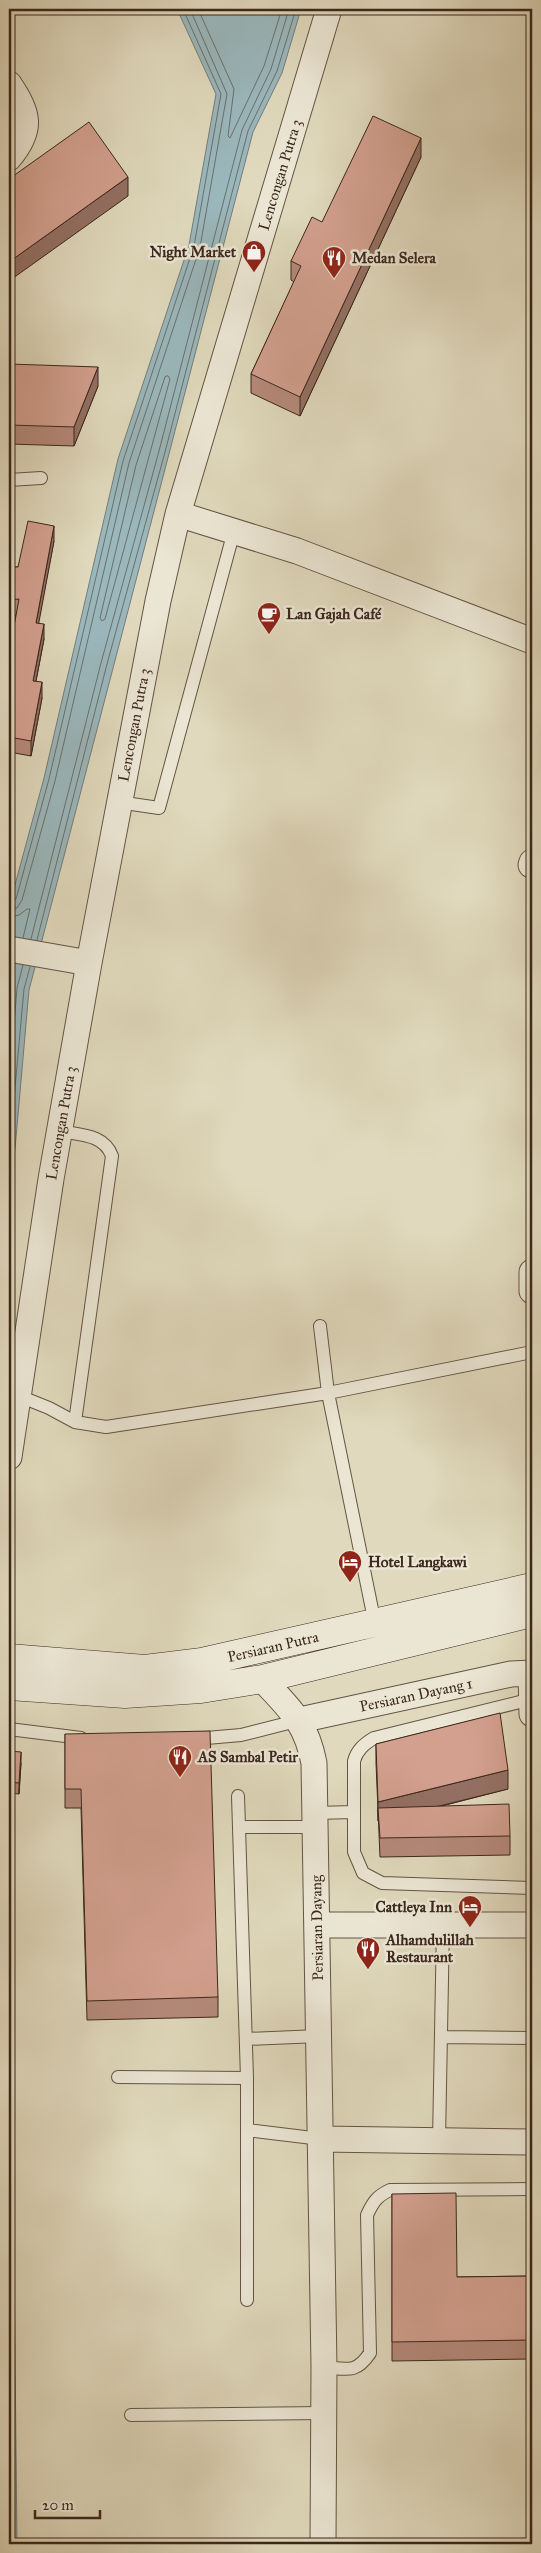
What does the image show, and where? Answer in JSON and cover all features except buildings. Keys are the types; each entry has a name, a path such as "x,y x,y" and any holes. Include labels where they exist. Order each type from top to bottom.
{"main road":[{"name":"Persiaran Putra","path":"9,1658 145,1669 202,1662 532,1587"},
{"name":"Persiaran Putra","path":"9,1686 125,1694 201,1689 262,1679 532,1613"}],"street":[{"name":"Lencongan Putra 3","path":"9,1458 60,1131 89,963 118,802 178,514 329,9"},
{"path":"9,84 24,106 26,130 20,144 9,158"},
{"path":"178,514 297,551 532,641"},
{"path":"9,949 89,963"},
{"path":"532,1272 532,1291"},
{"path":"532,1673 532,1714"},
{"name":"Persiaran Dayang 1","path":"300,1720 511,1674 532,1673"},
{"name":"Persiaran Dayang","path":"262,1679 300,1720 310,1743 314,1763 322,2139 323,2544"},
{"path":"317,1925 532,1925"},
{"path":"322,2139 532,2142"}],"lane":[{"path":"9,480 41,478"},
{"path":"118,802 159,808 234,531"},
{"path":"60,1131 96,1138 108,1146 112,1156 75,1422"},
{"path":"320,1326 328,1393 375,1624"},
{"path":"19,1396 75,1422 106,1427 328,1393 532,1352"},
{"path":"532,1699 374,1738 366,1743 355,1755 354,1761 354,1852 363,1873 382,1883 532,1888"},
{"path":"182,1740 241,1735 300,1720"},
{"path":"9,1729 95,1740"},
{"path":"238,1796 247,2078 248,2300"},
{"path":"239,1827 315,1820 354,1812"},
{"path":"439,2141 443,1925"},
{"path":"246,2039 319,2036"},
{"path":"441,2037 532,2038"},
{"path":"118,2077 247,2078"},
{"path":"247,2130 322,2139"},
{"path":"324,2367 354,2369 362,2364 370,2353 367,2215 373,2201 380,2194 390,2190 532,2189"},
{"path":"131,2415 323,2413"}],"water":[{"path":"177,9 301,9 282,73 253,132 29,990 15,1149 9,1184 9,907 44,778 118,459 189,245 216,94"},
{"path":"9,1924 11,1970 17,2544 9,2544"}],"place":[{"name":"Night Market","path":"254,273"},
{"name":"Medan Selera","path":"334,279"},
{"name":"Lan Gajah Café","path":"269,635"},
{"name":"Hotel Langkawi","path":"350,1583"},
{"name":"AS Sambal Petir","path":"180,1778"},
{"name":"Cattleya Inn","path":"470,1928"},
{"name":"Alhamdulillah Restaurant","path":"368,1970"}]}
